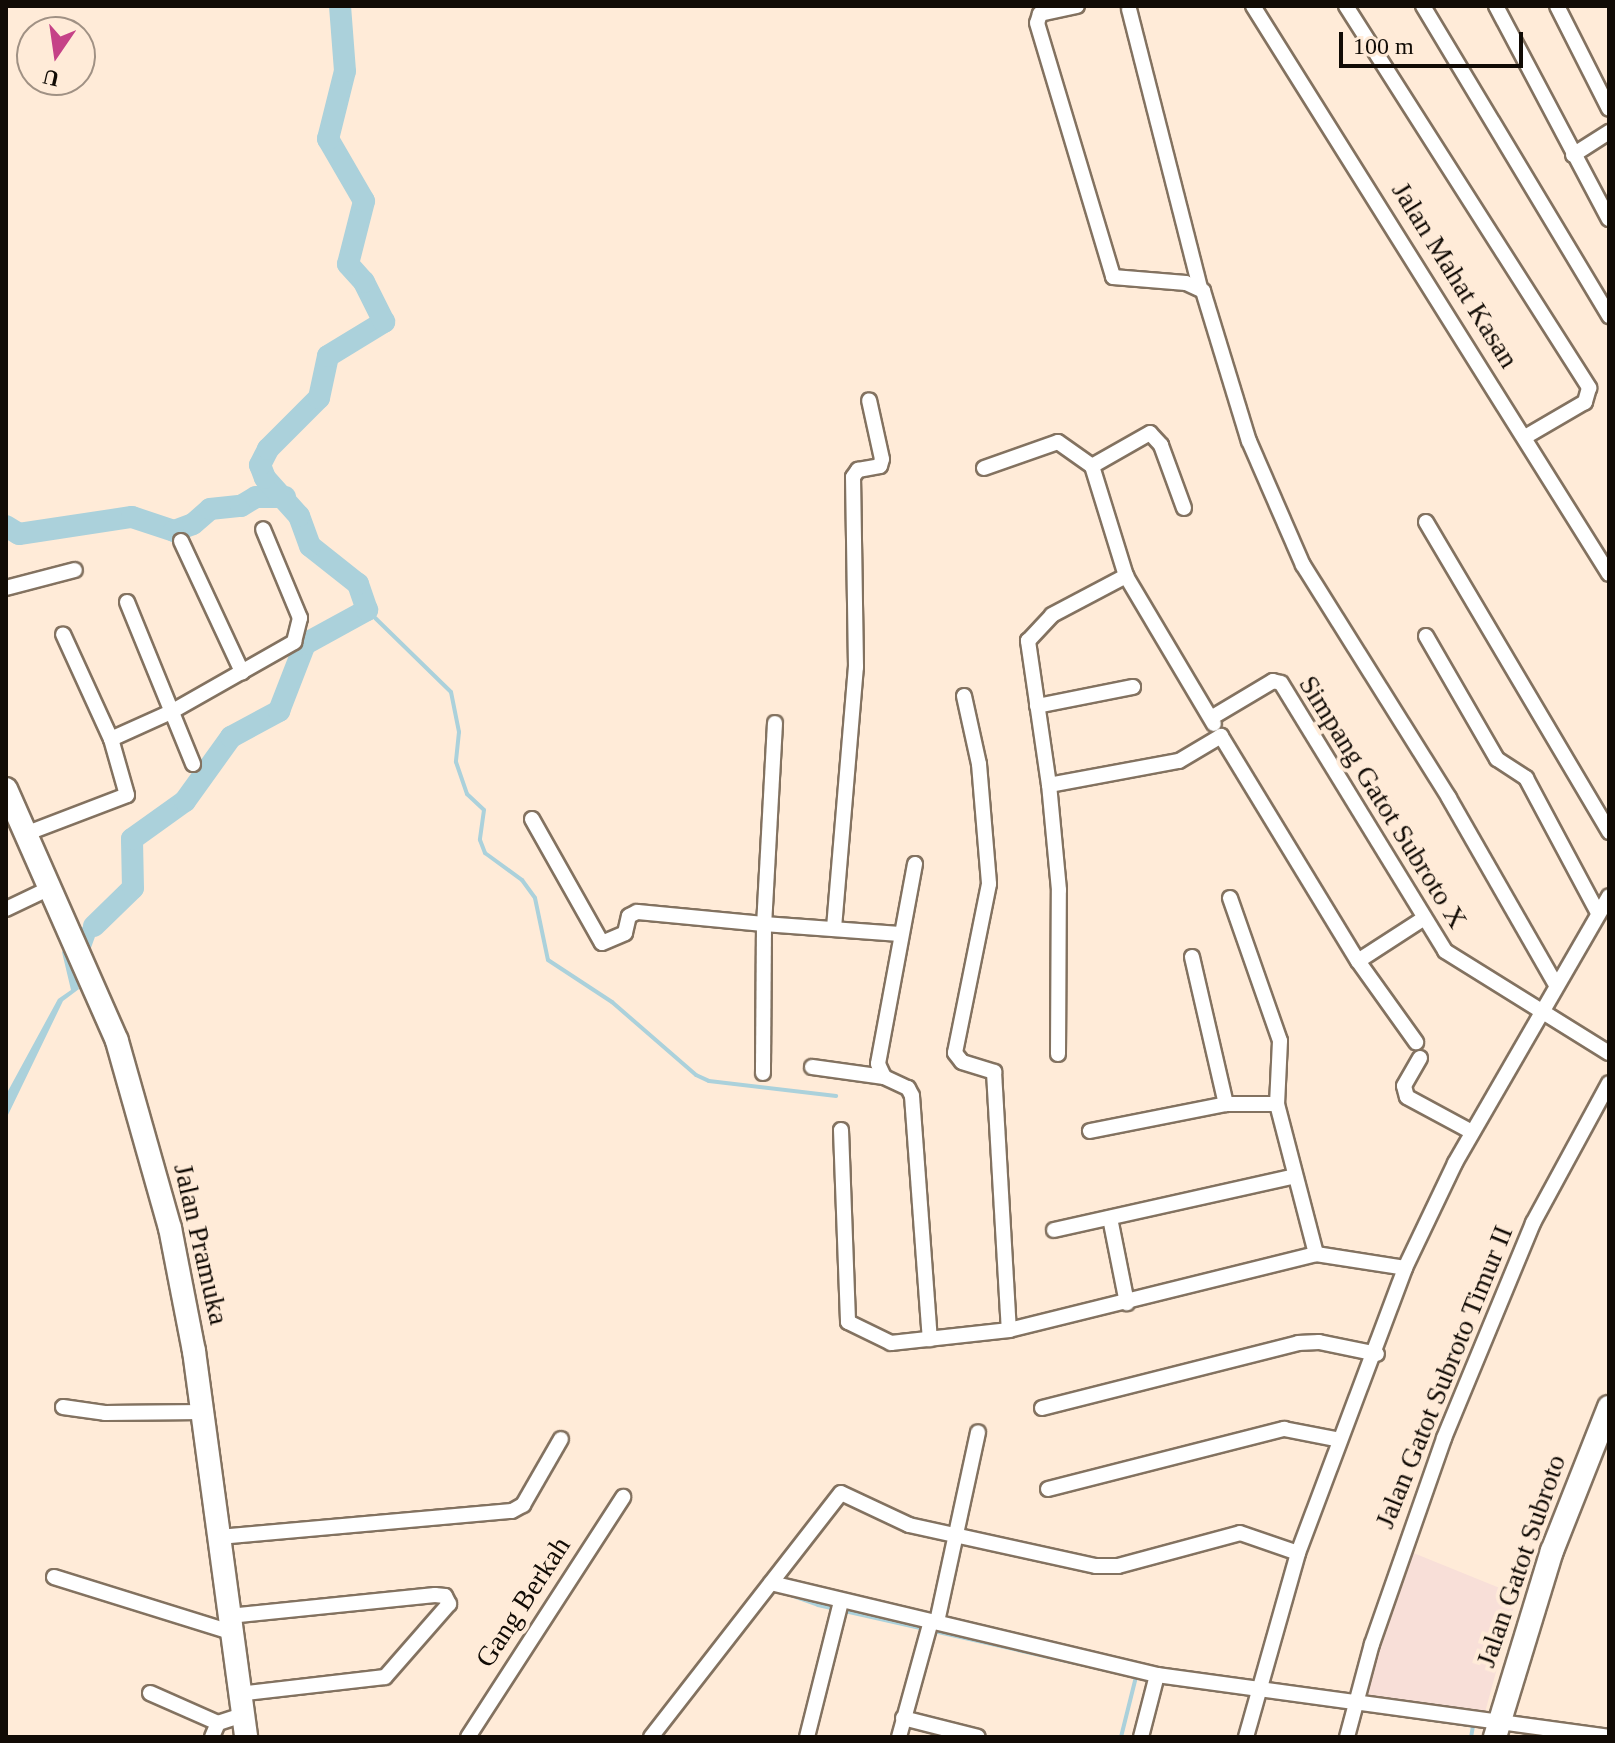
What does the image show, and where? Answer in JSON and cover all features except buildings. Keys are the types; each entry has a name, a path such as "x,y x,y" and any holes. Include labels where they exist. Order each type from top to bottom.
{"main road":[{"name":"Jalan Pramuka","path":"6,789 129,1077 170,1228 203,1412 242,1715"},
{"name":"Jalan Gatot Subroto","path":"1496,1730 1552,1551 1609,1407"}],"street":[{"path":"1077,6 1040,14 1037,23 1111,273 1122,281 1193,283"},
{"path":"1145,6 1128,8 1193,283 1249,441 1303,565 1449,798 1555,983"},
{"name":"Jalan Mahat Kasan","path":"1253,6 1609,574"},
{"path":"1346,6 1589,388 1588,400 1525,437"},
{"path":"1423,6 1609,316"},
{"path":"1496,6 1609,219"},
{"path":"1557,6 1609,109"},
{"path":"1573,155 1609,132"},
{"path":"834,928 856,667 853,477 880,466 882,459 869,400"},
{"path":"1092,466 1150,433 1161,445 1184,508"},
{"path":"984,468 1058,442 1092,466 1126,576 1358,961 1416,1042"},
{"path":"1426,522 1609,832"},
{"path":"111,739 171,712 281,652 301,628 263,529"},
{"path":"181,541 242,672"},
{"path":"6,588 75,570"},
{"path":"1058,1054 1060,929 1049,785 1027,653 1032,631 1052,615 1126,576"},
{"path":"127,602 193,764"},
{"path":"25,834 126,799 111,739 63,634"},
{"path":"1426,636 1497,759 1526,778 1598,913"},
{"name":"Simpang Gatot Subroto X","path":"1211,718 1273,681 1281,683 1423,919 1455,961 1609,1053"},
{"path":"1037,706 1133,687"},
{"path":"964,696 979,764 989,884 955,1053 962,1062 994,1072 1009,1330"},
{"path":"763,1073 764,924 775,723"},
{"path":"1049,785 1179,761 1221,736"},
{"path":"532,819 602,943 625,933 629,916 637,912 900,934"},
{"path":"884,1077 878,1058 915,864"},
{"path":"6,909 48,889"},
{"path":"1246,1737 1260,1697 1298,1553 1340,1440 1377,1354 1405,1268 1472,1132 1555,983 1609,896"},
{"path":"1230,898 1280,1041 1277,1104 1316,1254"},
{"path":"1358,961 1423,919"},
{"path":"1192,957 1226,1104"},
{"path":"1420,1058 1404,1086 1407,1097 1472,1132"},
{"path":"812,1067 884,1077 908,1088 912,1096 930,1339"},
{"name":"Jalan Gatot Subroto Timur II","path":"1347,1737 1398,1563 1500,1298 1533,1223 1609,1083"},
{"path":"1090,1131 1226,1104 1277,1104"},
{"path":"841,1130 848,1322 891,1343 1009,1330 1316,1254 1405,1268"},
{"path":"1054,1230 1295,1176"},
{"path":"1110,1218 1127,1303"},
{"path":"1042,1408 1298,1343 1324,1342 1377,1354"},
{"path":"63,1407 105,1413 203,1412"},
{"path":"1048,1489 1284,1429 1340,1440"},
{"path":"899,1737 956,1536 978,1432"},
{"path":"219,1537 512,1511 523,1505 561,1439"},
{"path":"651,1737 841,1493 894,1521 1110,1567 1240,1533 1298,1553"},
{"name":"Gang Berkah","path":"468,1737 623,1497"},
{"path":"54,1577 230,1624 435,1595 445,1596 449,1604 385,1677 242,1715 215,1730 150,1693"},
{"path":"771,1583 840,1608 1157,1679 1260,1697 1355,1707 1496,1730 1608,1737"},
{"path":"807,1737 840,1608"},
{"path":"1141,1737 1157,1679"},
{"path":"903,1718 978,1737"}],"shaded area":[{"path":"1411,1552 1517,1595 1484,1716 1355,1699"}],"water":[{"path":"110,905 120,915 96,934 88,956 73,968 79,989 63,1001 6,1119 8,1091 58,999 71,990 62,952 85,924"}],"waterway":[{"path":"94,926 133,888 132,839 185,801 231,737 279,711 305,644 367,610 358,584 310,546 299,516 265,478 260,465 268,449 319,398 328,356 384,322 364,282 348,264 364,201 328,139 345,71 340,6"},
{"path":"6,526 19,534 132,517 174,531 193,524 210,509 241,506 256,497 285,497"},
{"path":"367,610 451,692 459,732 456,762 467,794 484,810 480,840 485,853 522,880 535,898 548,960 612,1002 696,1075 709,1081 836,1096"},
{"path":"788,1594 818,1605 1141,1678"},
{"path":"1121,1737 1136,1677"},
{"path":"1209,1689 1288,1700"},
{"path":"1455,1723 1473,1726 1471,1737"}]}
